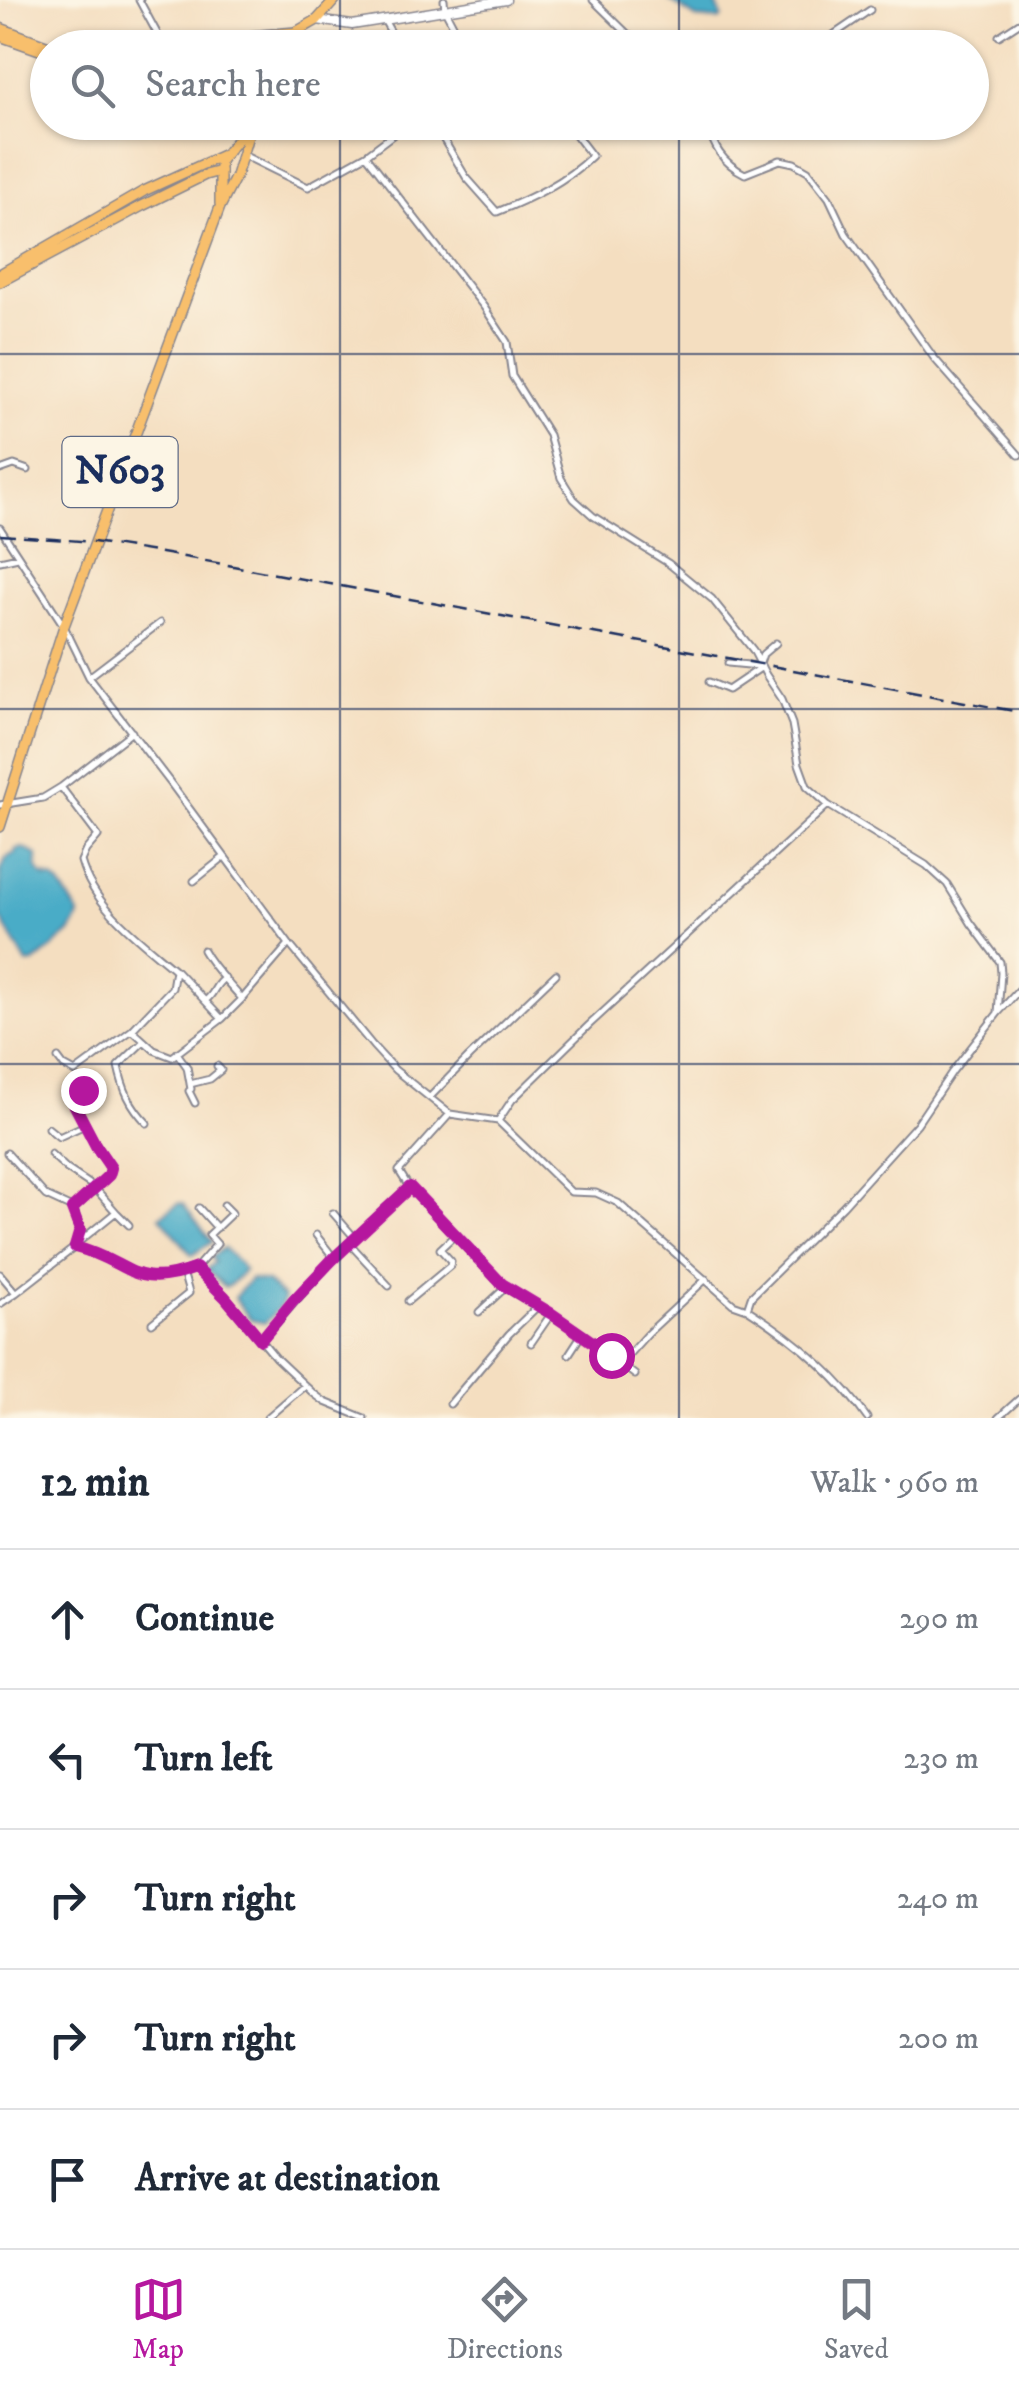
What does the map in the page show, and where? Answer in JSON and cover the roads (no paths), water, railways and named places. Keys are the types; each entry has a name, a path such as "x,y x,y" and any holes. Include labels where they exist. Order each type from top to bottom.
{"main road":[{"path":"300,30 317,20 335,0"},
{"path":"0,28 30,39"},
{"path":"0,36 30,47"},
{"name":"N603","path":"223,155 236,140"},
{"name":"N603","path":"0,826 3,804 64,626 220,207 236,176 246,140"},
{"path":"220,207 223,155"},
{"path":"0,274 38,247 223,155"},
{"path":"0,282 205,174 220,171 236,176"}],"street":[{"path":"139,0 155,30"},
{"path":"317,20 352,25 444,5 506,0"},
{"path":"593,0 625,30"},
{"path":"444,5 456,30"},
{"path":"843,30 870,10"},
{"path":"384,19 390,30"},
{"path":"999,36 1019,23"},
{"path":"242,154 308,187 386,140"},
{"path":"444,140 466,176 497,212 534,197 578,169 592,156 580,140"},
{"path":"711,140 729,166 744,174 780,160 794,162 808,171 830,198 846,234 934,358 1019,455"},
{"path":"366,155 507,342 512,376 548,435 561,478 574,498 593,516 668,562 712,599 753,650 782,698 807,786 828,805 926,865 946,884 1000,962 998,1013"},
{"path":"0,470 14,466 28,470"},
{"path":"0,528 64,626 89,677 288,944 395,1070 450,1114 498,1121 571,1192 596,1193 618,1203 733,1304 780,1330 826,1372 866,1418"},
{"path":"0,561 18,557"},
{"path":"89,677 160,623"},
{"path":"710,682 728,690 761,665 763,654 776,643"},
{"path":"728,663 761,665"},
{"path":"3,804 43,798 132,732"},
{"path":"61,787 98,836 81,861 94,891 123,925 175,970 222,1019"},
{"path":"498,1121 512,1100 589,1025 828,805"},
{"path":"194,881 224,857"},
{"path":"132,1030 154,1050 172,1057 222,1019 288,944"},
{"path":"202,950 242,999"},
{"path":"58,1058 75,1072 132,1030 172,988 175,970"},
{"path":"430,1097 556,974"},
{"path":"206,1000 225,978"},
{"path":"747,1309 751,1297 844,1206 917,1124 952,1072 1019,990"},
{"path":"144,1041 118,1066 133,1108 147,1122"},
{"path":"177,1054 187,1068 188,1091 195,1103"},
{"path":"190,1084 210,1080 221,1070 216,1066"},
{"path":"70,1085 74,1104 111,1168 109,1175 72,1209"},
{"path":"74,1104 83,1090"},
{"path":"450,1114 399,1171 410,1187 506,1288 552,1314 635,1374"},
{"path":"48,1128 59,1137 85,1125"},
{"path":"7,1153 46,1196 72,1209 80,1230 76,1245"},
{"path":"51,1154 94,1187 129,1225"},
{"path":"261,1340 334,1258 410,1187"},
{"path":"76,1245 136,1275 151,1278 183,1272 196,1268 216,1244 209,1236 232,1213 224,1205"},
{"path":"198,1208 217,1228"},
{"path":"0,1304 116,1212"},
{"path":"333,1213 388,1286"},
{"path":"316,1234 334,1258"},
{"path":"408,1301 450,1266 452,1261 440,1249 456,1234"},
{"path":"196,1268 304,1386 325,1402 364,1418"},
{"path":"152,1324 190,1293 183,1272"},
{"path":"0,1274 16,1293"},
{"path":"620,1363 706,1279"},
{"path":"479,1312 506,1288"},
{"path":"450,1404 538,1306"},
{"path":"531,1342 552,1314"},
{"path":"569,1354 582,1334"},
{"path":"268,1418 304,1386"},
{"path":"998,1418 1019,1399"}],"water":[{"path":"669,0 714,0 722,17 696,18"},
{"path":"23,848 37,855 37,867 43,877 60,885 79,914 70,933 34,963 27,964 0,917 0,873 6,858"},
{"path":"179,1203 212,1242 192,1255 160,1216"},
{"path":"224,1248 244,1271 225,1287 207,1269 215,1262 211,1257"},
{"path":"250,1279 267,1282 284,1298 265,1323 251,1320 234,1298"}],"railway":[{"path":"0,535 94,542 179,556 1019,712"}]}
